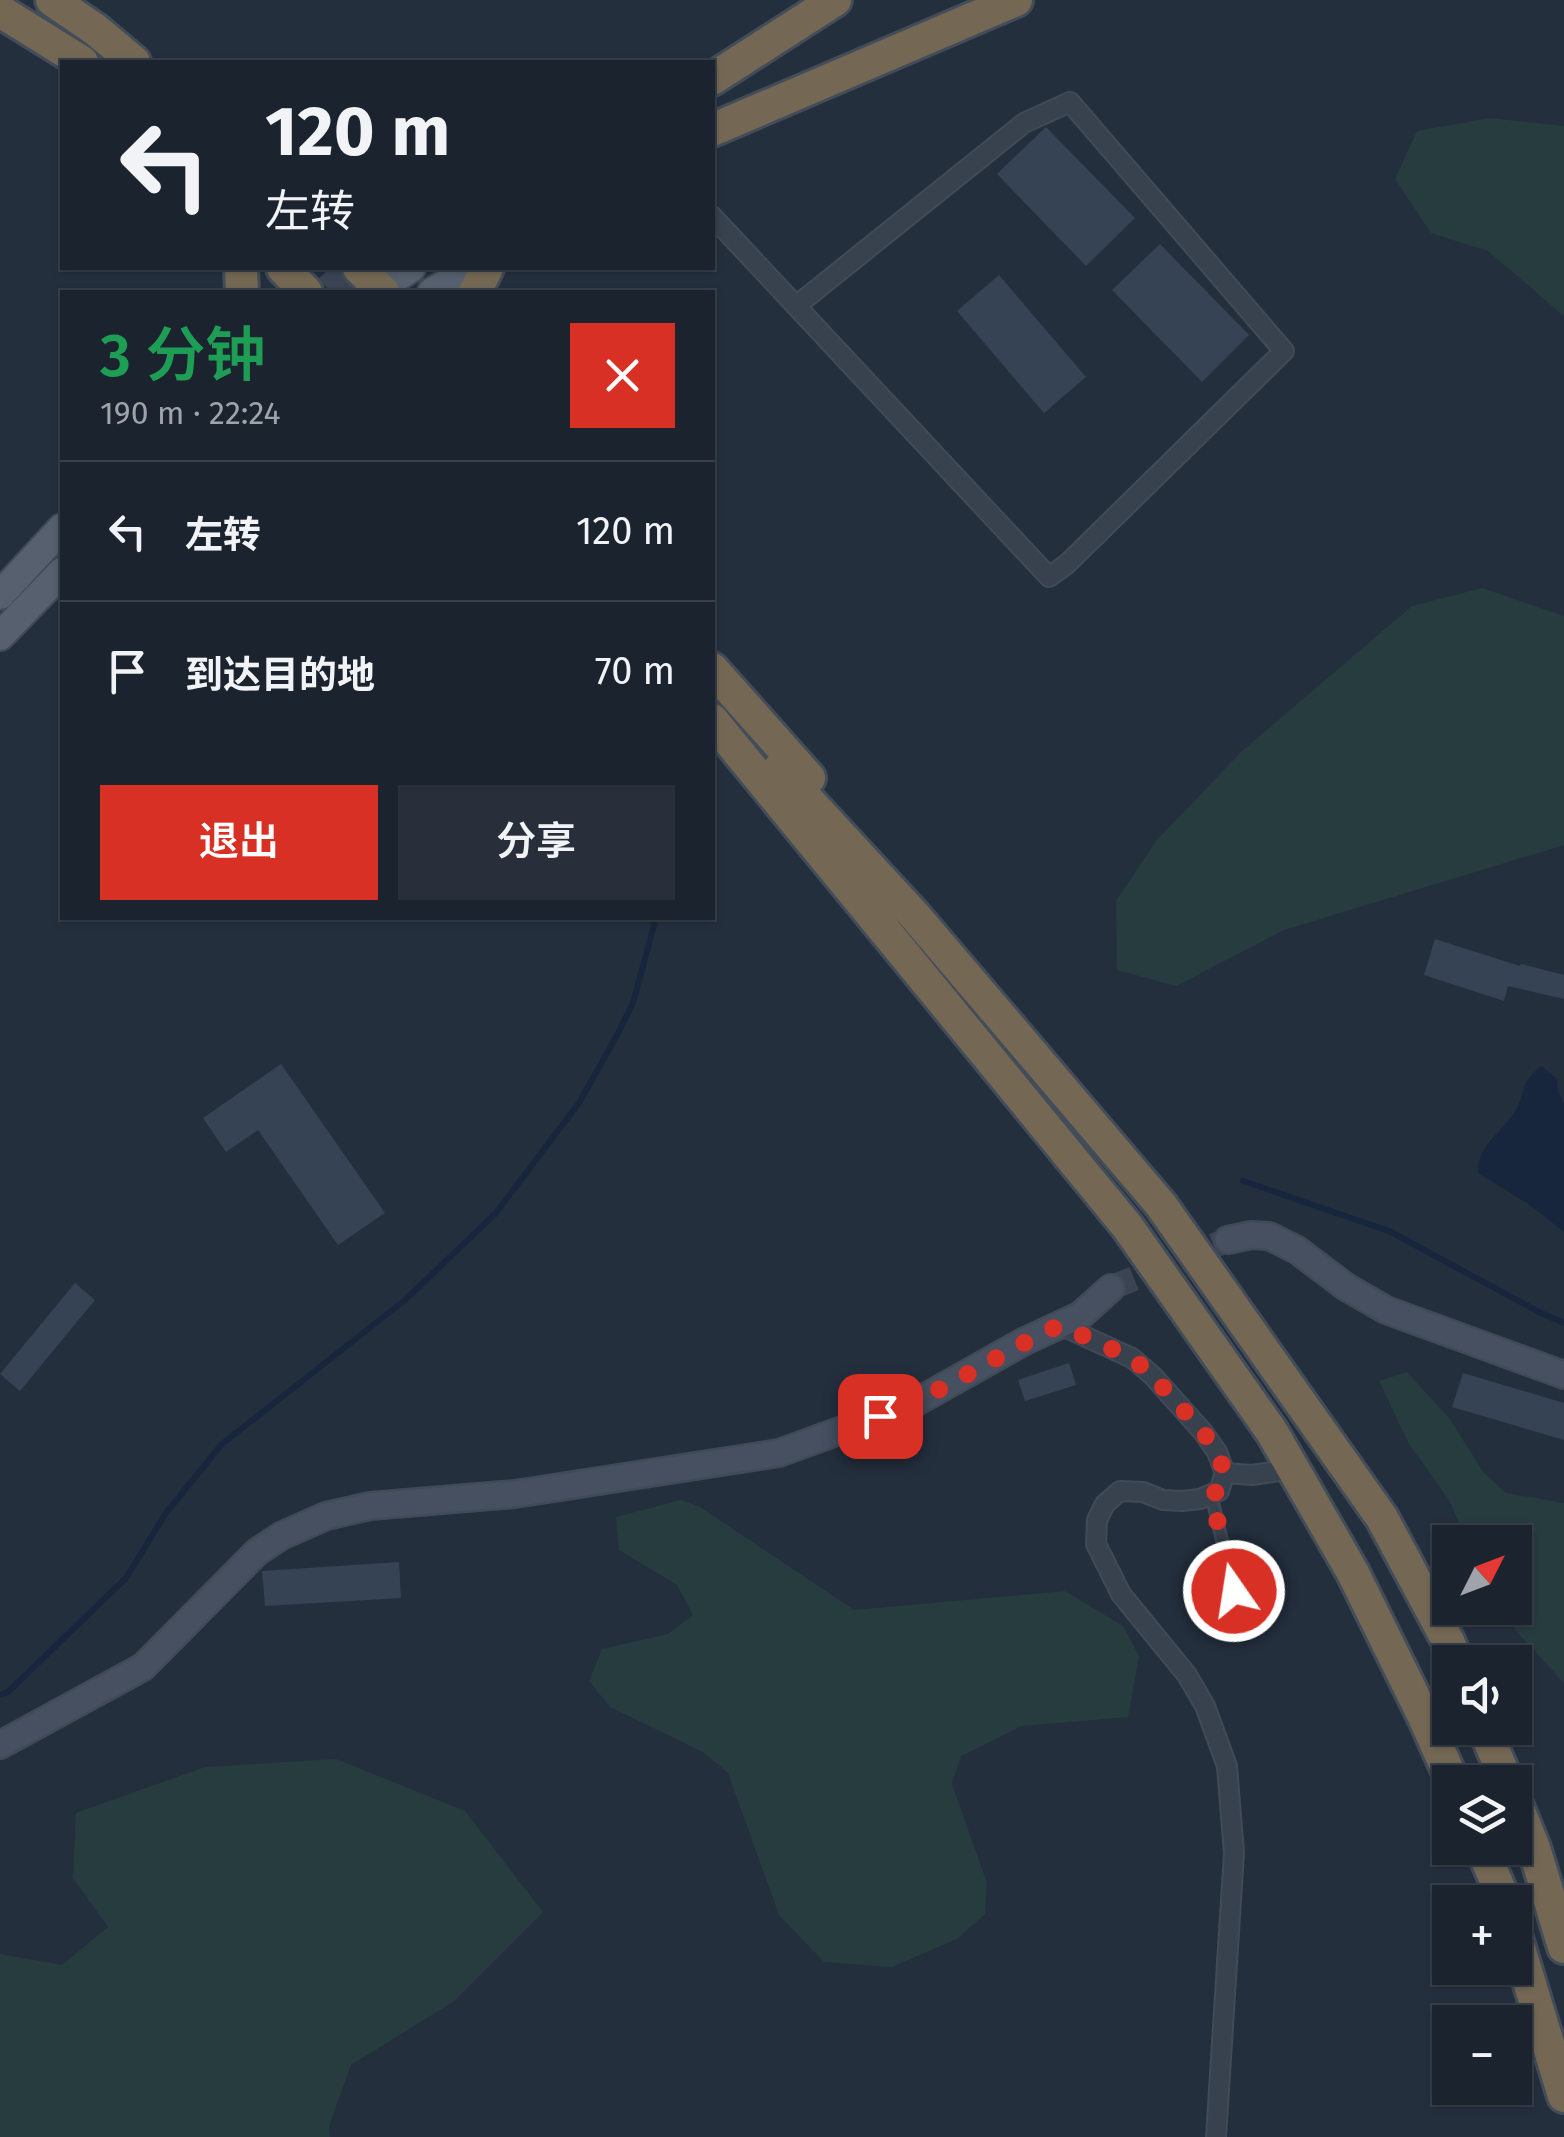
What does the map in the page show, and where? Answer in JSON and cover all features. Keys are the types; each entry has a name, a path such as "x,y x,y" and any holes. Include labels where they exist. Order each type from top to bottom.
{"highway":[{"path":"37,0 108,60"},
{"path":"52,0 132,60"},
{"path":"715,77 835,0"},
{"path":"715,129 1016,0"},
{"path":"5,15 79,60"},
{"path":"5,15 60,62"},
{"path":"285,270 304,290"},
{"path":"715,672 853,829 902,926"},
{"path":"715,701 902,926 1127,1226 1272,1432 1353,1573 1445,1765"},
{"path":"715,723 1161,1205 1382,1518 1450,1645"},
{"path":"715,749 780,823 902,926"},
{"path":"1532,1843 1564,1947"},
{"path":"1530,1985 1564,2096"}],"main road":[{"path":"374,285 406,270"},
{"path":"435,290 470,270"},
{"path":"0,595 60,530"},
{"path":"0,636 60,574"}],"street":[{"path":"715,219 796,306 1049,577 1068,564 1284,351 1070,102 1024,123 796,306"},
{"path":"1228,1240 1269,1236 1298,1250 1346,1288 1386,1310 1564,1375"},
{"path":"0,1744 144,1667 258,1552 280,1536 316,1520 370,1506 515,1494 779,1453 913,1404 1022,1342 1081,1314 1111,1288"},
{"path":"1060,1325 1132,1358 1153,1376 1203,1432 1225,1473 1219,1491 1200,1499 1182,1502 1143,1492 1120,1492 1105,1504 1097,1520 1096,1544 1120,1594 1187,1675 1205,1706 1227,1766 1234,1854 1216,2137"},
{"path":"1225,1473 1252,1475 1293,1468"}],"lane":[{"path":"1211,1494 1234,1591"}],"green space":[{"path":"1490,118 1564,126 1564,316 1488,251 1431,233 1395,179 1417,131"},
{"path":"1482,588 1564,616 1564,845 1284,930 1176,986 1117,970 1116,901 1156,841 1242,751 1412,606"},
{"path":"1407,1372 1449,1418 1484,1473 1506,1493 1564,1503 1564,1683 1512,1625 1532,1625 1532,1525 1460,1525 1449,1500 1409,1444 1379,1381"},
{"path":"681,1500 700,1507 854,1610 1065,1591 1123,1626 1139,1656 1128,1717 1021,1726 961,1756 952,1784 987,1883 985,1914 957,1939 892,1967 824,1962 779,1915 728,1773 703,1752 610,1707 589,1681 602,1649 668,1634 693,1615 677,1585 619,1550 616,1517"},
{"path":"336,1759 465,1811 543,1912 453,2002 351,2065 329,2126 330,2137 0,2137 0,1954 62,1965 108,1927 73,1878 76,1813 205,1767"}],"water":[{"path":"1542,1066 1557,1079 1564,1103 1564,1232 1478,1173 1485,1148 1514,1113 1526,1083"}],"building":[{"path":"1046,127 1135,218 1086,266 997,174"},
{"path":"1160,244 1249,335 1202,382 1112,290"},
{"path":"999,275 1086,377 1044,413 957,311"},
{"path":"1435,939 1520,966 1564,975 1564,999 1508,986 1504,1001 1424,975"},
{"path":"281,1064 385,1213 338,1245 258,1130 226,1152 203,1118"},
{"path":"75,1283 95,1300 20,1391 0,1374"},
{"path":"1069,1363 1076,1385 1025,1401 1018,1380"},
{"path":"1463,1373 1564,1403 1564,1440 1452,1407"},
{"path":"399,1562 401,1598 265,1606 262,1571"}],"waterway":[{"path":"0,1695 8,1692 126,1578 166,1513 222,1444 405,1300 495,1214 579,1103 616,1037 633,1003 655,920"},
{"path":"1243,1181 1389,1231 1564,1323"}],"tunnel":[{"path":"332,270 351,290"},
{"path":"1111,1288 1228,1240"}],"route":[{"path":"880,1416 913,1404 1022,1342 1060,1325 1132,1358 1153,1376 1217,1452 1225,1473 1219,1491 1211,1494 1234,1591"}]}
